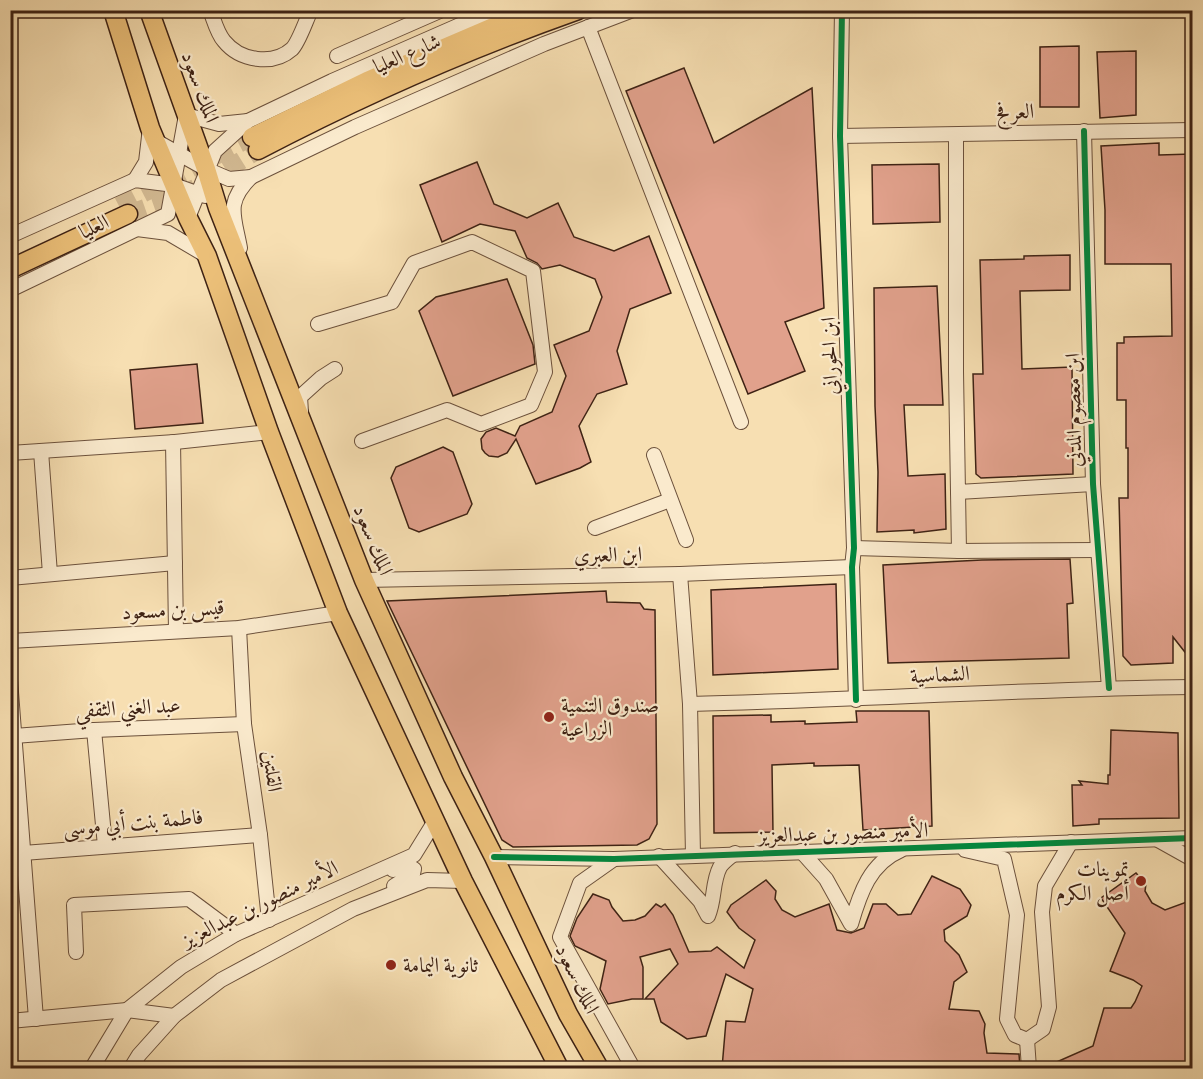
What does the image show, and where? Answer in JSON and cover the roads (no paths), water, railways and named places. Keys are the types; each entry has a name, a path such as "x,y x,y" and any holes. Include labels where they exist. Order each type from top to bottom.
{"main road":[{"path":"114,10 153,135 188,218 207,256 269,432 338,613 463,881 560,1068"},
{"name":"الملك سعود","path":"149,10 215,199 364,580 453,777 495,857 568,1014 599,1068"},
{"name":"شارع العليا","path":"253,136 367,81 533,10"},
{"name":"شارع العليا","path":"253,136 303,126 395,83 578,10"},
{"path":"10,257 128,216"},
{"path":"10,269 128,216"}],"street":[{"path":"210,10 223,40 236,52 252,58 273,60 293,48 311,10"},
{"path":"337,56 442,10"},
{"path":"188,218 215,151 253,136 332,81 494,10"},
{"path":"246,279 232,207 240,188 251,177 355,127 633,10"},
{"name":"ابن الحوراني","path":"842,10 840,136 854,548 852,567 856,700"},
{"path":"588,27 741,422"},
{"path":"186,115 253,136"},
{"name":"العليا","path":"10,290 128,216 168,214 186,115"},
{"name":"العرفج","path":"840,136 1192,130"},
{"name":"ابن معصوم المدني","path":"1083,131 1093,484 1109,688"},
{"path":"215,199 174,185 135,180 146,162 153,135 179,154 229,179 251,177"},
{"path":"956,135 959,551"},
{"name":"العليا","path":"10,236 135,180"},
{"path":"128,216 168,233 207,256"},
{"path":"318,324 392,302 414,263 472,242 533,271 545,372 531,405 481,424 447,410 362,441"},
{"path":"302,421 300,397 335,369"},
{"path":"10,453 173,442 269,432"},
{"path":"173,442 176,631"},
{"path":"41,451 50,574"},
{"path":"654,455 686,540"},
{"path":"958,492 1093,484"},
{"path":"595,528 670,500"},
{"path":"854,548 959,551 1097,550"},
{"path":"10,578 175,564"},
{"name":"ابن العبري","path":"364,580 680,574 852,567"},
{"path":"680,574 690,704 693,855"},
{"name":"قيس بن مسعود","path":"10,640 239,627 338,613"},
{"name":"القلتين","path":"239,627 244,724 260,835 268,920"},
{"path":"10,678 17,854 36,1019"},
{"name":"الشماسية","path":"690,704 856,700 1109,688 1192,687"},
{"name":"عبد الغني الثقفي","path":"14,736 94,729 244,724"},
{"path":"94,729 105,846"},
{"name":"الأمير منصور بن عبدالعزيز","path":"92,1068 127,1010 181,967 237,934 414,855 435,821"},
{"name":"فاطمة بنت أبي موسى","path":"17,854 260,835"},
{"name":"الأمير منصور بن عبدالعزيز","path":"495,857 614,859 1192,838"},
{"path":"1157,839 1192,859"},
{"path":"1027,1040 1043,1029 1049,1007 1041,912 1045,886 1071,842"},
{"path":"945,846 1004,859 1017,915 1007,1019 1015,1035 1027,1040"},
{"path":"801,851 826,879 851,924 869,875 889,855 907,848"},
{"path":"658,856 700,901 708,916 721,866 735,853"},
{"path":"614,859 580,883 560,937 633,1068"},
{"path":"131,1068 139,1055 174,1016 221,980 353,909 413,874 414,869 409,866 364,877"},
{"path":"353,909 427,880 463,881"},
{"path":"76,952 74,905 189,899 237,934"},
{"path":"10,1021 127,1010 174,1016"},
{"path":"1027,1040 1029,1068"}],"tunnel":[{"path":"119,206 252,137"},
{"path":"128,214 204,184 258,150"}],"place":[{"name":"صندوق التنمية الزراعية","path":"549,717"},
{"name":"تموينات أصل الكرم","path":"1141,881"},
{"name":"ثانوية اليمامة","path":"391,965"}]}
